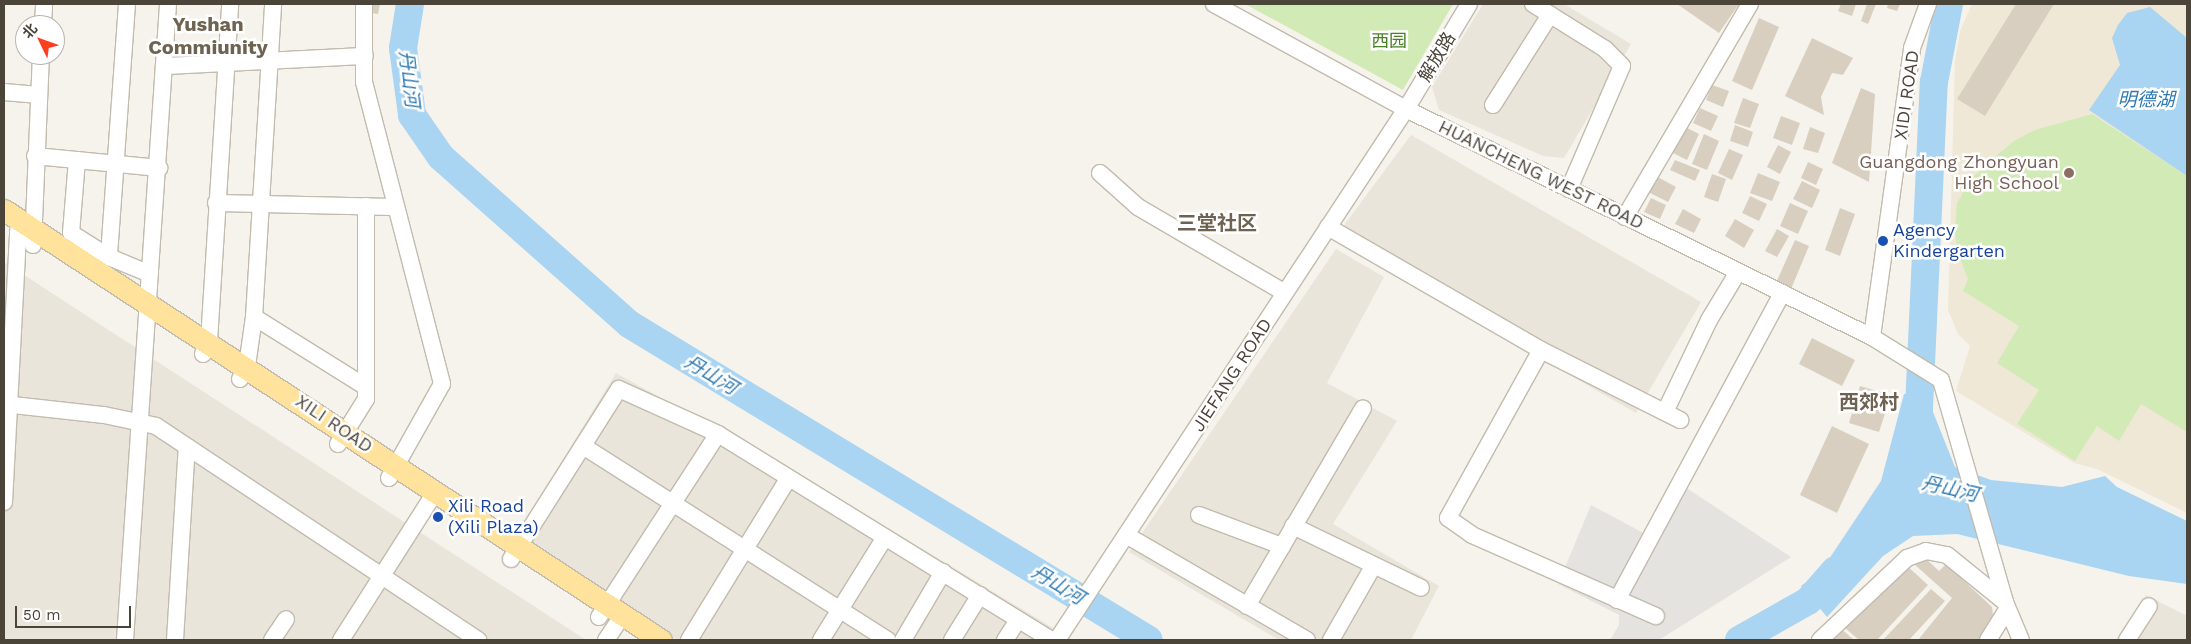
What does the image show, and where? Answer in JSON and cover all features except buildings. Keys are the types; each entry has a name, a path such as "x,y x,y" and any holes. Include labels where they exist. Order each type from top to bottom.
{"main road":[{"name":"XILI ROAD","path":"18,228 243,372 515,552 635,640"},
{"name":"XILI ROAD","path":"610,621 662,640"}],"street":[{"path":"110,257 127,4"},
{"path":"125,640 147,310 160,168 168,4"},
{"path":"206,348 230,4"},
{"path":"243,372 254,317 273,4"},
{"path":"364,4 364,82 442,384 393,472"},
{"name":"HUANCHENG WEST ROAD","path":"1214,4 1406,109 1872,337 1941,380 2006,605"},
{"name":"解放路","path":"1406,109 1469,4"},
{"path":"1532,4 1605,49 1622,66 1569,189"},
{"path":"1625,216 1750,4"},
{"name":"XIDI ROAD","path":"1872,337 1912,48 1928,4"},
{"path":"1493,105 1550,15"},
{"path":"165,66 365,56"},
{"path":"4,502 7,404 18,228 35,156 40,65"},
{"path":"4,92 39,95"},
{"name":"JIEFANG ROAD","path":"1058,640 1406,109"},
{"path":"35,156 160,168"},
{"path":"77,160 71,233 110,257 150,274"},
{"path":"1100,173 1138,207 1285,293"},
{"path":"216,203 395,207"},
{"path":"342,438 366,399 366,206"},
{"path":"1328,227 1541,350 1680,420"},
{"path":"1665,412 1709,320 1738,272"},
{"path":"1617,600 1782,293"},
{"path":"254,317 366,387"},
{"path":"1541,350 1448,518 1472,535 1656,616"},
{"path":"515,552 619,389 718,434 788,479 1052,640"},
{"path":"7,404 156,426 478,640"},
{"path":"1247,606 1363,408"},
{"path":"610,621 673,504 718,434"},
{"path":"175,640 187,446"},
{"path":"582,446 888,640"},
{"path":"689,640 788,479"},
{"path":"341,640 432,498"},
{"path":"1199,515 1282,546"},
{"path":"1294,526 1421,588"},
{"path":"821,640 885,537"},
{"path":"1122,542 1247,606 1307,640"},
{"path":"1820,640 1907,558 1926,551 1947,554 2006,605 2021,640"},
{"path":"1331,640 1374,565"},
{"path":"903,640 943,572"},
{"path":"952,640 980,595"},
{"path":"1988,640 2006,605"},
{"path":"2128,640 2149,606"},
{"path":"272,640 286,619"},
{"path":"1005,640 1018,620"}],"shaded area":[{"path":"1483,4 1564,4 1631,44 1564,158 1543,156 1439,110 1432,87"},
{"name":"Guangdong Zhongyuan High School","path":"1972,4 2187,4 2187,513 2097,469 2074,463 1956,391 1970,346 1958,334 1948,310 1955,61 1960,31"},
{"path":"1411,135 1701,302 1636,413 1333,240"},
{"path":"1336,249 1384,277 1327,383 1397,421 1333,524 1439,586 1411,640 1279,640 1129,552"},
{"path":"4,262 586,640 4,640"},
{"path":"616,373 807,479 1073,640 678,640 517,534"},
{"path":"1682,485 1791,557 1659,640 1610,640 1619,625 1619,615 1558,584 1591,505 1651,537"},
{"path":"2146,595 2187,616 2187,640 2119,640"}],"green space":[{"name":"西园","path":"1245,4 1453,4 1403,90"},
{"path":"2092,114 2187,176 2187,432 2141,404 2119,441 2097,426 2075,461 2017,424 2039,390 1997,363 2019,326 1963,291 1968,279 1957,251 1955,230 1957,203 1971,179 1991,160 2014,141 2035,130"}],"water":[{"name":"明德湖","path":"2150,7 2187,38 2187,176 2089,110 2120,65 2112,38 2118,25 2127,13"},
{"path":"1931,393 1933,412 1955,467 1991,480 2062,487 2105,476 2117,487 2187,521 2187,584 2129,576 1957,534 1913,536 1883,556 1827,617 1801,586 1821,571 1881,481 1904,394"}],"waterway":[{"name":"丹山河","path":"410,4 403,48 412,115 441,157 629,324 1149,640"},
{"path":"1918,430 1934,82 1949,4"},
{"name":"丹山河","path":"1739,640 1808,601 1835,570"}],"place":[{"name":"Guangdong Zhongyuan High School","path":"2069,173"},
{"name":"Agency Kindergarten","path":"1883,241"},
{"name":"Xili Road (Xili Plaza)","path":"438,517"}],"district":[{"name":"Yushan Commiunity","path":"208,36"},
{"name":"三堂社区","path":"1217,223"},
{"name":"西郊村","path":"1869,402"}]}
